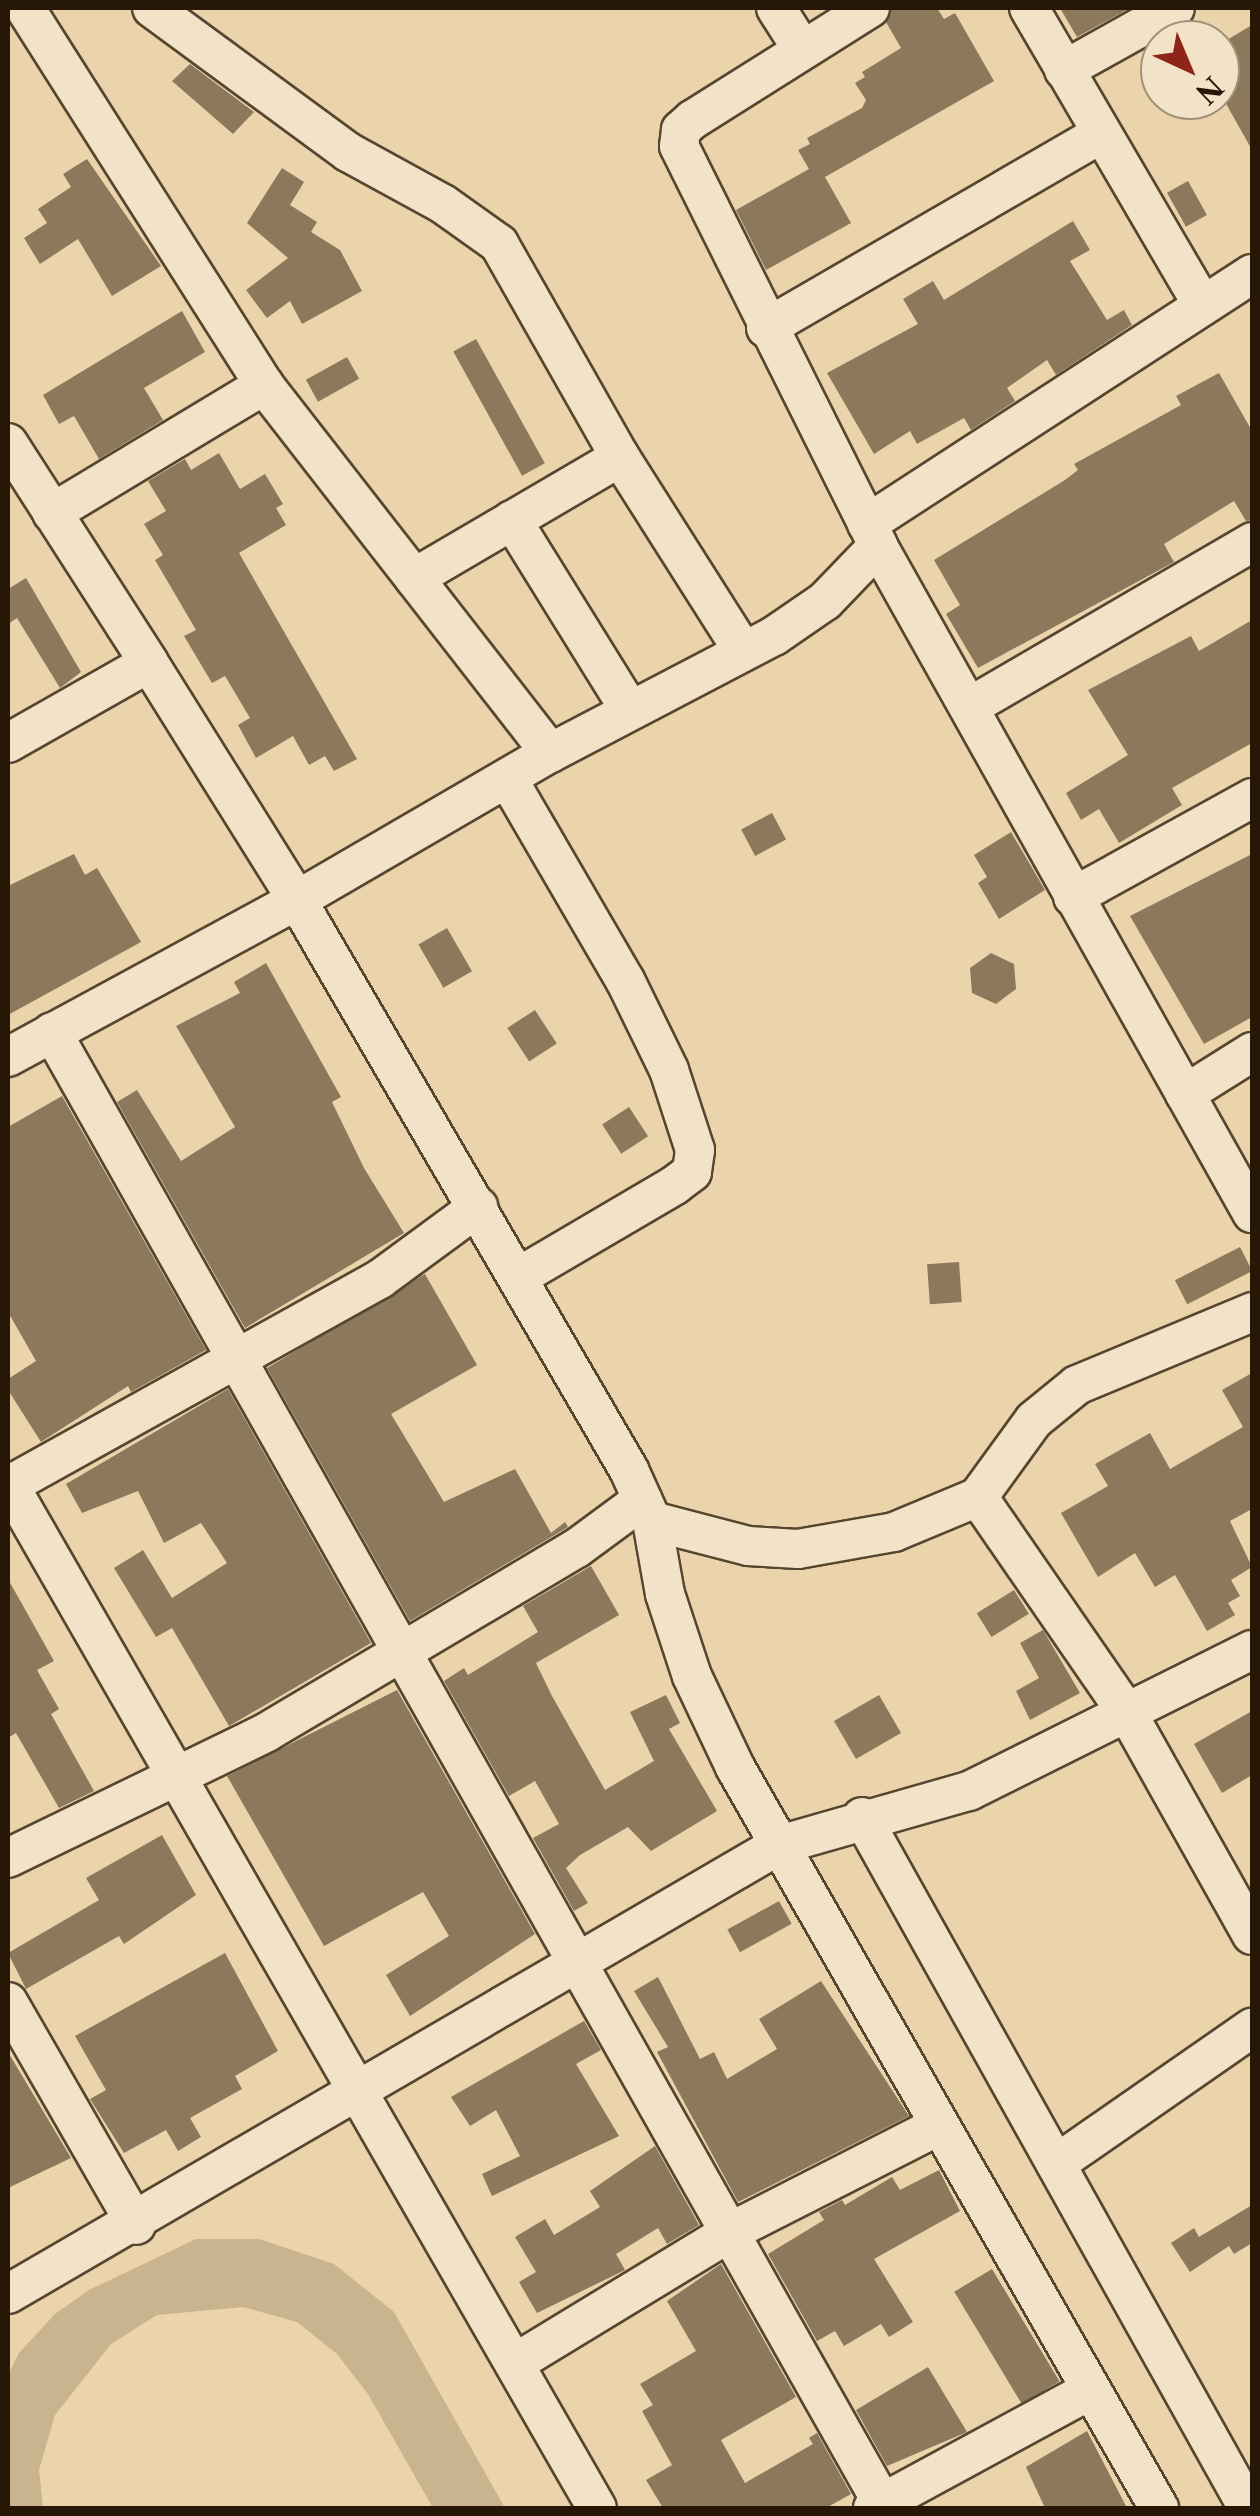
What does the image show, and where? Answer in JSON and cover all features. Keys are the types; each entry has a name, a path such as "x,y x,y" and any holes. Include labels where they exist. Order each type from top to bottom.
{"street":[{"path":"152,8 348,152 443,204 499,244 620,457 743,651"},
{"path":"776,8 802,49"},
{"path":"870,8 692,120 681,130 679,146 766,328 873,535 1252,1213"},
{"path":"1029,8 1202,304"},
{"path":"1064,70 1175,8"},
{"path":"33,11 264,386 550,753"},
{"path":"766,328 1100,134"},
{"path":"8,1057 297,900 509,781 550,753 743,651 826,601 873,535 1202,304 1252,274"},
{"path":"52,513 264,386"},
{"path":"8,443 297,900 518,1277 647,1510 665,1594 692,1676 779,1845 1159,2508"},
{"path":"414,578 620,457"},
{"path":"512,520 630,710"},
{"path":"969,708 1252,542"},
{"path":"8,743 149,663"},
{"path":"509,781 625,980 669,1070 696,1150 692,1172 518,1277"},
{"path":"1073,897 1252,798"},
{"path":"52,1032 400,1656 732,2231 880,2507 1090,2390"},
{"path":"1185,1094 1252,1052"},
{"path":"478,1207 380,1280 8,1485 180,1776 597,2508"},
{"path":"8,1858 180,1776 400,1656 647,1510 748,1546 798,1549 894,1532 978,1497 1034,1420 1077,1386 1252,1312"},
{"path":"978,1497 1130,1716 1252,1935"},
{"path":"8,2294 136,2225 779,1845 862,1817 937,1804 1130,1716 1252,1650"},
{"path":"862,1817 1248,2508"},
{"path":"8,2002 136,2225"},
{"path":"1056,2164 1252,2028"},
{"path":"515,2363 732,2231 938,2126"}],"shaded area":[{"path":"196,2239 259,2239 334,2264 394,2312 505,2508 433,2508 368,2394 337,2354 297,2322 243,2307 157,2315 111,2344 55,2415 39,2470 43,2508 8,2508 8,2375 19,2353 55,2314 89,2290"}],"building":[{"path":"892,8 937,8 944,19 955,13 994,81 825,177 851,223 766,270 736,210 809,169 798,150 810,144 807,138 862,108 866,100 855,83 865,77 862,72 901,48 886,22"},
{"path":"1060,8 1130,8 1077,37"},
{"path":"1252,25 1252,150 1235,120 1240,120 1240,32"},
{"path":"190,64 254,112 233,134 172,81"},
{"path":"87,159 161,266 112,296 78,239 40,264 24,238 47,223 38,209 71,187 63,174"},
{"path":"282,168 304,182 290,205 317,222 311,232 340,250 362,291 302,324 290,301 267,318 246,290 288,258 247,223"},
{"path":"1188,181 1207,215 1186,227 1167,193"},
{"path":"1073,221 1090,250 1070,261 1107,320 1124,310 1132,325 1056,375 1047,360 1007,388 1015,401 971,430 964,418 917,444 910,431 874,454 827,373 918,324 903,299 933,281 944,300"},
{"path":"182,311 205,352 144,388 163,420 99,459 74,416 59,424 43,395"},
{"path":"476,339 545,463 522,476 453,352"},
{"path":"347,357 359,379 318,402 306,380"},
{"path":"1219,373 1252,431 1252,520 1246,521 1234,501 1164,544 1174,562 978,668 946,614 960,605 934,560 1065,480 1078,470 1074,464 1181,405 1176,396"},
{"path":"219,453 240,489 265,474 283,504 276,508 286,525 239,553 357,759 334,771 325,756 309,765 293,736 256,758 238,725 250,718 225,676 212,683 184,636 196,630 155,560 163,555 144,524 166,511 148,481 185,459 191,470"},
{"path":"26,578 81,672 60,688 17,618 8,624 8,589"},
{"path":"1252,620 1252,743 1172,788 1182,805 1119,843 1099,809 1081,820 1066,793 1128,755 1088,690 1191,636 1199,651"},
{"path":"772,813 786,839 755,856 741,829"},
{"path":"1011,832 1045,890 999,919 978,883 987,877 974,855"},
{"path":"74,854 85,875 97,868 141,942 8,1015 8,886"},
{"path":"1252,854 1252,1017 1204,1044 1130,916"},
{"path":"447,928 472,971 443,988 418,944"},
{"path":"991,953 1014,964 1016,989 996,1004 972,993 970,968"},
{"path":"266,963 341,1097 332,1102 364,1168 404,1233 245,1328 117,1102 137,1090 181,1161 235,1127 176,1026 240,993 234,982"},
{"path":"535,1010 557,1044 529,1062 507,1028"},
{"path":"62,1096 206,1350 131,1392 128,1386 41,1442 8,1390 8,1379 36,1361 8,1312 8,1127"},
{"path":"629,1107 648,1136 621,1154 602,1124"},
{"path":"1240,1247 1252,1271 1187,1304 1175,1280"},
{"path":"959,1262 962,1302 930,1304 927,1264"},
{"path":"425,1274 477,1365 391,1414 444,1502 515,1469 551,1533 565,1522 568,1527 410,1621 267,1368"},
{"path":"1252,1373 1252,1509 1230,1521 1252,1567 1231,1580 1240,1596 1228,1603 1235,1615 1207,1631 1175,1575 1155,1587 1135,1553 1098,1577 1061,1513 1108,1486 1095,1464 1150,1433 1170,1469 1243,1427 1222,1390"},
{"path":"228,1389 371,1643 229,1726 172,1628 156,1637 114,1568 143,1550 172,1598 227,1563 201,1523 164,1543 138,1491 82,1513 66,1484"},
{"path":"591,1566 619,1615 536,1663 552,1696 605,1790 654,1761 630,1712 666,1695 680,1723 669,1729 717,1811 651,1851 628,1827 580,1855 566,1868 588,1903 574,1911 533,1838 559,1824 535,1781 509,1796 444,1681 464,1668 468,1675 538,1632 523,1606"},
{"path":"8,1579 54,1661 37,1670 59,1709 51,1714 94,1791 59,1808 16,1733 8,1738"},
{"path":"1014,1590 1029,1614 992,1637 977,1613"},
{"path":"1043,1630 1080,1693 1030,1720 1016,1691 1039,1678 1020,1643"},
{"path":"397,1690 535,1934 410,2016 386,1975 449,1936 423,1892 324,1946 227,1776"},
{"path":"879,1695 901,1733 856,1759 834,1721"},
{"path":"1252,1711 1252,1775 1222,1793 1194,1744"},
{"path":"162,1835 196,1895 124,1944 119,1936 26,1989 8,1953 99,1900 86,1878"},
{"path":"779,1901 792,1924 740,1952 727,1930"},
{"path":"225,1953 278,2051 235,2076 242,2089 190,2118 201,2137 178,2151 166,2130 124,2153 90,2099 106,2090 75,2036"},
{"path":"658,1977 700,2059 714,2052 727,2079 777,2049 759,2019 821,1981 909,2116 738,2202 657,2052 668,2047 634,1991"},
{"path":"584,2021 601,2050 576,2064 619,2136 492,2196 482,2174 520,2156 496,2110 470,2126 451,2097"},
{"path":"8,2052 71,2158 8,2188"},
{"path":"655,2146 699,2225 667,2244 658,2228 616,2254 625,2270 537,2313 519,2282 536,2272 515,2237 545,2219 554,2235 600,2207 590,2191"},
{"path":"939,2170 960,2211 874,2259 913,2322 889,2337 881,2324 844,2346 835,2331 817,2341 768,2254 824,2220 819,2212 842,2200 845,2205 892,2177 900,2190"},
{"path":"1252,2205 1252,2243 1234,2254 1229,2246 1190,2272 1171,2243 1194,2228 1199,2237"},
{"path":"721,2264 796,2397 721,2440 745,2483 813,2444 809,2438 817,2433 851,2494 826,2508 663,2508 646,2480 672,2465 642,2411 653,2405 640,2384 696,2351 667,2301"},
{"path":"992,2269 1059,2381 1022,2404 954,2292"},
{"path":"928,2367 967,2432 887,2466 856,2410"},
{"path":"1087,2431 1127,2508 1045,2508 1026,2467"}]}
